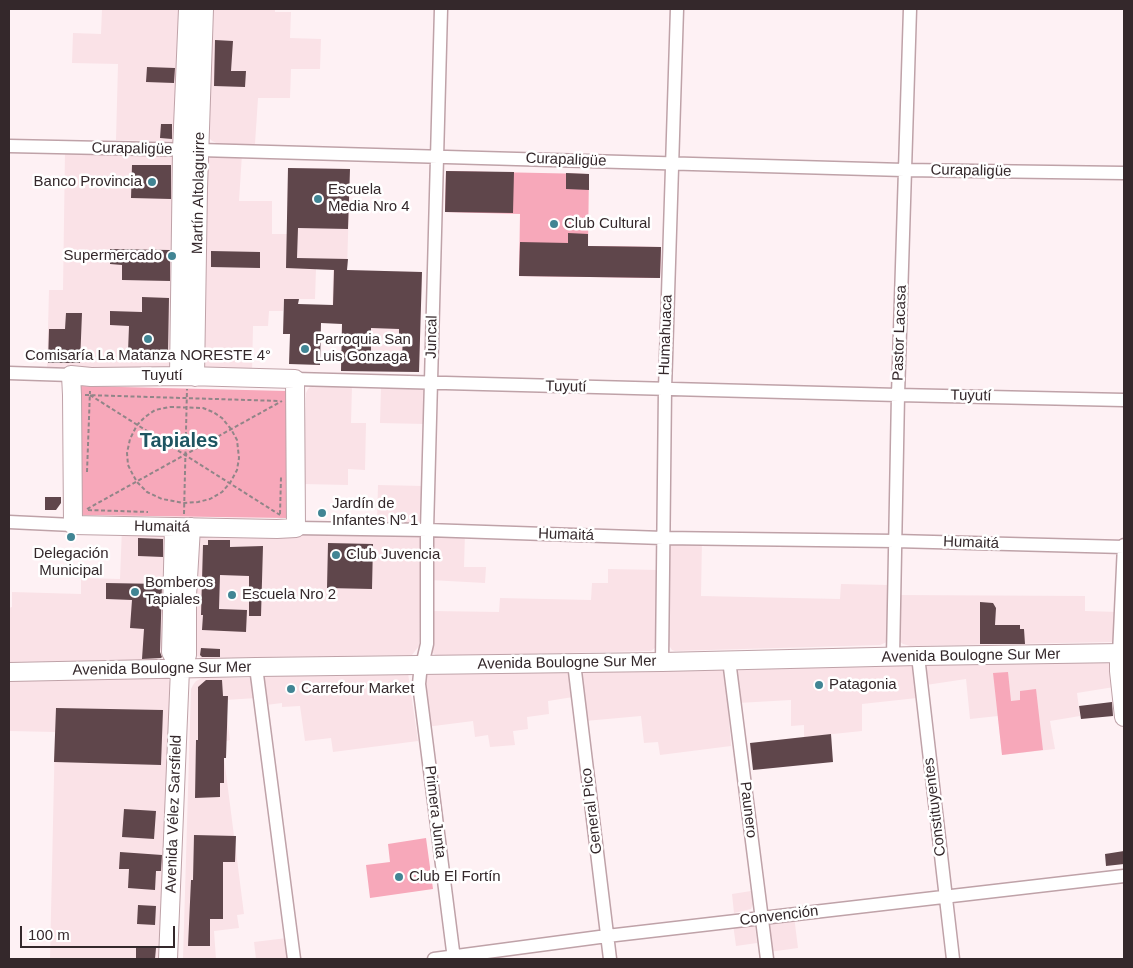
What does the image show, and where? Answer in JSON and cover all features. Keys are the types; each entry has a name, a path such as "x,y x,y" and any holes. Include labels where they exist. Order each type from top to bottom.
{"street":[{"name":"Martín Altolaguirre","path":"187,376 191,150 188,9"},
{"name":"Martín Altolaguirre","path":"191,150 204,9"},
{"name":"Juncal","path":"423,665 427,644 427,530 441,9"},
{"name":"Humahuaca","path":"662,662 665,389 677,9"},
{"name":"Pastor Lacasa","path":"893,657 898,395 910,9"},
{"name":"Curapaligüe","path":"9,146 904,170 1124,173"},
{"name":"Tuyutí","path":"9,373 91,377 187,376 431,384 1124,400"},
{"path":"71,376 73,525"},
{"path":"295,380 288,401 296,528"},
{"name":"Humaitá","path":"9,522 278,529 427,530 663,538 1124,546"},
{"path":"180,669 171,652 180,596 183,527"},
{"path":"1124,546 1122,653 1119,671 1124,717"},
{"name":"Avenida Boulogne Sur Mer","path":"9,672 1122,653"},
{"name":"Constituyentes","path":"918,656 953,959"},
{"name":"Paunero","path":"729,660 767,959"},
{"name":"General Pico","path":"574,663 610,959"},
{"name":"Primera Junta","path":"423,665 419,684 454,958"},
{"path":"256,667 294,959"},
{"name":"Avenida Vélez Sarsfield","path":"168,959 180,669"},
{"name":"Convención","path":"434,959 454,958 607,936 1124,876"}],"path":[{"path":"183,527 187,376"},
{"path":"88,472 91,377"},
{"path":"72,395 288,401"},
{"path":"90,395 280,515"},
{"path":"86,500 86,510 231,430 288,401"},
{"path":"170,407 186,407 204,408 213,412 222,418 237,440 239,458 237,470 230,483 222,492 210,499 198,502 162,499 147,492 137,482 128,465 127,453 130,439 137,425 145,417 156,410 170,407"}],"shaded area":[{"path":"102,9 184,9 176,142 116,140 118,64 72,63 73,33 101,34"},
{"path":"210,9 275,9 275,12 291,12 290,38 321,39 320,69 291,69 290,98 258,98 255,144 219,144 208,137"},
{"path":"65,151 174,153 171,365 162,372 47,368 49,290 63,290"},
{"path":"242,154 239,201 272,201 272,234 287,234 288,168 350,169 347,270 422,272 419,372 341,371 343,317 332,317 333,270 316,269 315,299 284,299 283,311 269,311 268,326 253,326 252,374 203,370 206,161 211,155"},
{"name":"Club Cultural","path":"446,171 589,174 588,246 661,247 660,278 519,276 520,214 445,212"},
{"path":"80,386 287,391 286,518 80,515"},
{"path":"310,387 352,387 351,423 366,423 365,470 348,469 348,485 303,484 306,393"},
{"path":"381,387 425,389 425,424 380,423"},
{"path":"378,485 422,486 420,521 415,523 377,522"},
{"path":"122,528 166,531 165,655 156,660 9,662 9,608 12,607 12,592 81,594 81,578 120,579"},
{"path":"415,532 422,539 419,646 412,655 201,658 195,653 197,537 200,535"},
{"path":"465,533 464,567 486,567 485,583 430,580 432,538 434,535"},
{"path":"702,539 701,596 840,599 841,584 889,585 887,642 880,645 672,650 668,644 669,545 671,542"},
{"path":"608,569 659,570 657,644 651,651 437,656 431,651 431,611 499,612 500,598 591,600 592,583 608,583"},
{"path":"897,595 1085,596 1085,611 1118,612 1115,641 910,646 899,641"},
{"path":"1111,662 1114,687 1077,693 1080,716 1050,721 1055,749 1002,755 998,716 970,719 966,679 926,685 924,665"},
{"path":"912,663 917,698 862,704 862,731 804,737 804,725 791,726 791,700 738,703 736,665"},
{"path":"581,667 725,668 731,746 660,755 658,742 644,743 641,716 585,721"},
{"path":"426,671 566,671 571,678 573,697 548,701 549,714 527,717 528,729 513,731 515,745 490,747 488,735 475,737 473,721 426,727 422,677"},
{"path":"1008,672 1011,701 1020,700 1020,691 1036,689 1043,750 1002,755 993,673"},
{"path":"408,673 418,741 333,752 331,738 305,741 300,706 282,707 282,703 266,705 263,676 265,674"},
{"path":"165,676 171,684 164,959 50,959 55,732 9,731 9,679"},
{"path":"202,678 253,678 257,698 225,700 230,740 222,742 244,914 237,915 239,928 214,931 216,959 183,959 191,689 196,681"},
{"name":"Club El Fortín","path":"426,838 433,889 370,898 366,865 390,862 388,844"},
{"path":"751,891 753,904 751,909 734,913 732,894"},
{"path":"794,916 798,948 769,952 768,921"},
{"path":"733,924 753,925 755,927 757,943 736,946"},
{"path":"287,938 289,959 256,959 254,942"}],"building":[{"path":"215,40 233,41 231,71 246,71 245,87 214,86"},
{"path":"147,67 175,68 174,83 146,82"},
{"path":"161,124 172,124 172,139 160,138"},
{"name":"Banco Provincia","path":"132,165 171,165 171,199 131,198"},
{"path":"288,168 350,169 348,229 298,228 297,258 348,259 347,270 422,272 419,372 341,371 342,324 321,323 320,365 289,364 290,334 283,334 284,299 299,299 298,304 333,305 334,270 286,268","holes":["371,328 399,329 399,337 403,337 402,357 378,357 378,351 371,351"]},
{"path":"446,171 514,172 513,213 445,212"},
{"path":"566,173 589,174 589,190 566,189"},
{"path":"568,233 588,234 588,246 661,247 660,278 519,276 520,242 568,243"},
{"path":"110,249 170,250 170,281 122,280 122,265 110,264"},
{"path":"211,251 260,252 260,268 211,267"},
{"path":"142,297 169,298 168,353 128,352 129,326 110,325 110,311 142,312"},
{"path":"66,313 82,313 80,363 48,363 49,329 65,329"},
{"path":"45,497 61,497 61,503 56,510 45,510"},
{"path":"138,538 163,539 163,557 138,556"},
{"name":"Escuela Nro 2","path":"208,540 230,540 230,547 263,546 261,616 249,616 249,576 220,575 219,609 247,610 246,632 202,630 203,545 208,545"},
{"path":"328,543 373,544 372,589 327,588"},
{"path":"106,583 162,584 161,658 142,659 144,629 130,628 132,600 106,599"},
{"path":"980,602 993,603 996,608 995,625 1020,625 1020,629 1024,629 1025,644 980,644"},
{"path":"201,648 220,649 220,657 202,657 200,655"},
{"path":"206,680 222,680 223,696 228,696 224,783 220,783 220,797 195,798 198,687"},
{"path":"1112,702 1113,716 1081,719 1079,706"},
{"path":"56,708 163,710 161,765 54,762"},
{"path":"831,734 833,762 753,770 750,743"},
{"path":"124,809 156,811 154,839 122,837"},
{"path":"194,835 236,836 235,862 223,862 223,919 210,919 210,946 188,946"},
{"path":"1124,851 1124,864 1106,866 1105,854"},
{"path":"120,852 162,855 161,871 156,871 155,890 128,888 129,869 119,869"},
{"path":"138,905 156,906 155,925 137,924"},
{"path":"136,947 156,948 155,959 136,959"}],"place":[{"name":"Banco Provincia","path":"152,182"},
{"name":"Escuela Media Nro 4","path":"318,199"},
{"name":"Club Cultural","path":"554,224"},
{"name":"Supermercado","path":"172,256"},
{"name":"Comisaría La Matanza NORESTE 4°","path":"148,339"},
{"name":"Parroquia San Luis Gonzaga","path":"305,349"},
{"name":"Jardín de Infantes Nº 1","path":"322,513"},
{"name":"Delegación Municipal","path":"71,537"},
{"name":"Club Juvencia","path":"336,555"},
{"name":"Bomberos Tapiales","path":"135,592"},
{"name":"Escuela Nro 2","path":"232,595"},
{"name":"Patagonia","path":"819,685"},
{"name":"Carrefour Market","path":"291,689"},
{"name":"Club El Fortín","path":"399,877"}],"district":[{"name":"Tapiales","path":"179,441"}]}
